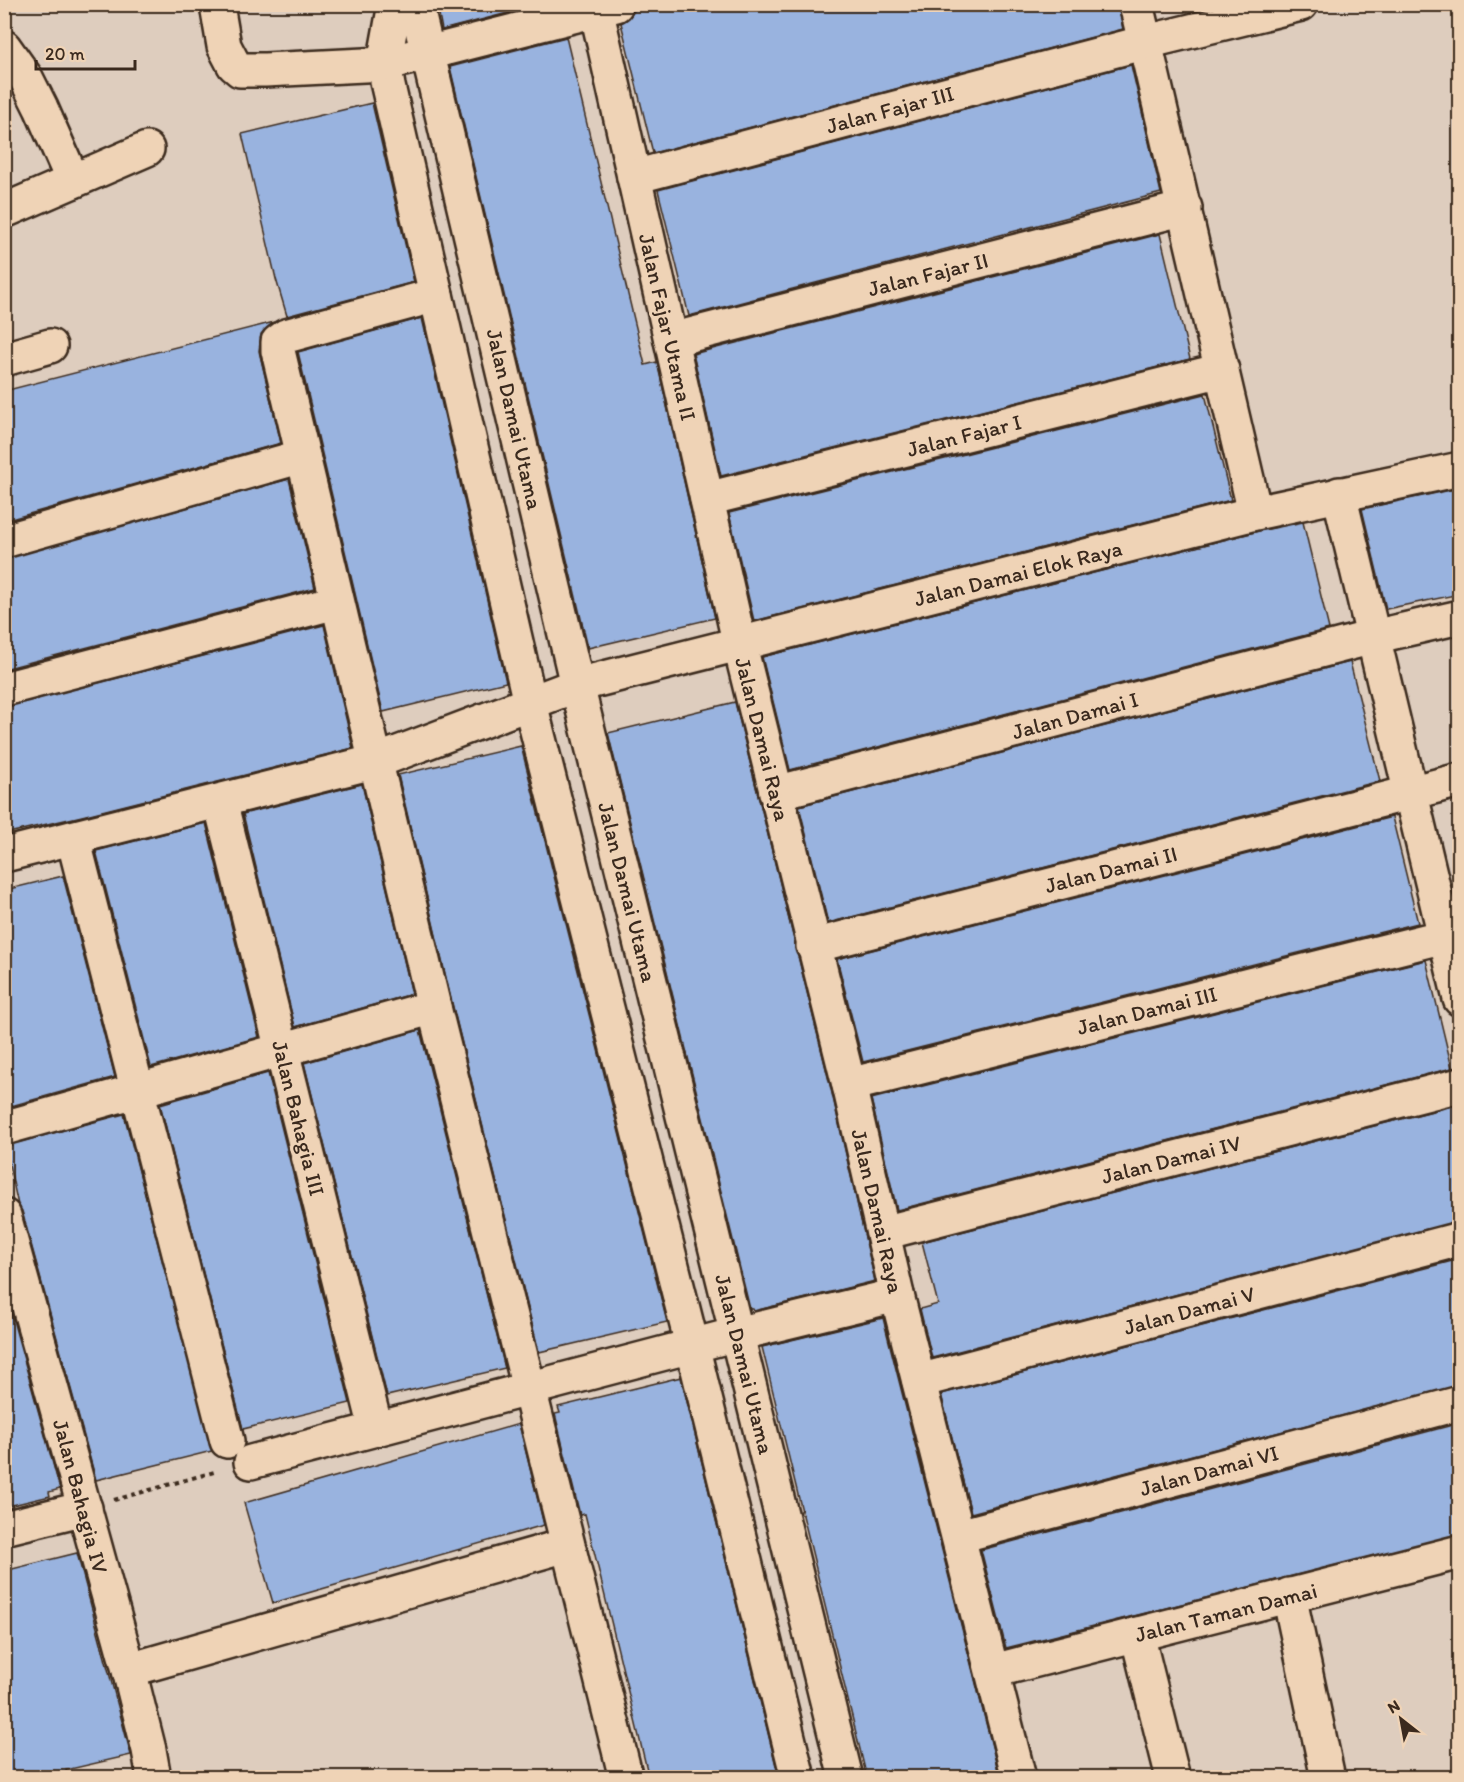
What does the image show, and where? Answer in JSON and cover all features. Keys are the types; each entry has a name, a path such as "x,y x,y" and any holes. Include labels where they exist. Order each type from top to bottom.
{"street":[{"name":"Jalan Damai Utama","path":"395,4 384,64 436,294 530,703 692,1345 798,1778"},
{"name":"Jalan Damai Utama","path":"416,4 577,685 846,1778"},
{"path":"1136,4 1255,513"},
{"name":"Jalan Fajar III","path":"634,177 1146,42 1301,4"},
{"path":"217,5 224,46 234,65 240,70 384,64 603,6"},
{"name":"Jalan Fajar Utama II","path":"603,6 634,177 740,644"},
{"path":"4,47 26,78 73,181"},
{"path":"4,211 147,149"},
{"name":"Jalan Fajar II","path":"671,340 1185,208"},
{"path":"436,294 286,336 278,342 278,351 434,1007 626,1778"},
{"path":"4,359 50,346"},
{"name":"Jalan Fajar I","path":"707,499 1222,370"},
{"path":"4,541 303,456"},
{"name":"Jalan Damai Elok Raya","path":"4,855 221,804 377,761 577,685 1255,513 1460,469"},
{"path":"1339,494 1460,999"},
{"path":"4,690 336,602"},
{"name":"Jalan Damai I","path":"776,793 1373,637 1460,617"},
{"name":"Jalan Damai Raya","path":"740,644 849,1084 897,1295 1019,1778"},
{"name":"Jalan Damai II","path":"813,946 1460,780"},
{"name":"Jalan Bahagia III","path":"221,804 376,1429"},
{"path":"73,838 233,1458 376,1429 692,1345 897,1295"},
{"name":"Jalan Damai III","path":"849,1084 1444,936"},
{"path":"4,1128 434,1007"},
{"name":"Jalan Damai IV","path":"883,1233 1460,1084"},
{"name":"Jalan Bahagia IV","path":"4,1216 129,1670 154,1778"},
{"name":"Jalan Damai V","path":"919,1381 1460,1239"},
{"name":"Jalan Damai VI","path":"958,1536 1460,1403"},
{"path":"4,1528 85,1508"},
{"path":"129,1670 567,1545"},
{"name":"Jalan Taman Damai","path":"993,1671 1460,1552"},
{"path":"1289,1595 1328,1778"},
{"path":"1137,1634 1173,1778"}],"path":[{"path":"85,1508 233,1458"}],"building":[{"path":"437,4 542,4 442,30"},
{"path":"634,4 1118,4 1123,29 653,153 621,23 634,11"},
{"path":"566,37 645,365 657,362 715,618 588,648 450,67"},
{"path":"1131,65 1161,193 689,316 658,190"},
{"path":"372,103 414,282 287,316 242,134"},
{"path":"1160,234 1190,359 721,476 693,354"},
{"path":"422,318 506,682 383,712 298,352"},
{"path":"274,322 261,334 259,351 281,443 4,521 4,391"},
{"path":"1205,394 1231,500 754,621 729,513"},
{"path":"289,479 315,588 4,669 4,559"},
{"path":"1460,488 1460,594 1386,609 1362,509"},
{"path":"1303,522 1329,629 790,770 762,657 1259,531"},
{"path":"324,625 353,748 4,834 4,707"},
{"path":"1350,662 1380,781 828,923 799,806"},
{"path":"735,702 831,1089 875,1281 754,1311 750,1309 608,733"},
{"path":"521,746 667,1322 539,1352 398,775"},
{"path":"362,784 412,994 295,1027 243,814"},
{"path":"1392,817 1418,923 863,1062 837,959"},
{"path":"206,823 259,1037 151,1067 96,851"},
{"path":"63,876 115,1077 4,1108 5,890"},
{"path":"1426,960 1452,1068 897,1210 871,1099"},
{"path":"420,1030 505,1368 387,1396 304,1063"},
{"path":"268,1073 350,1403 243,1429 160,1104"},
{"path":"1460,1104 1460,1221 932,1358 920,1309 938,1304 922,1242"},
{"path":"124,1114 212,1451 96,1480 22,1211 18,1205 5,1146"},
{"path":"1460,1259 1460,1385 971,1513 941,1394"},
{"path":"4,1288 60,1489 49,1492 50,1496 4,1507"},
{"path":"883,1318 1000,1778 867,1778 762,1347"},
{"path":"681,1377 779,1778 649,1778 585,1514 580,1515 555,1414 560,1413 558,1407"},
{"path":"1460,1423 1460,1534 1006,1648 981,1550"},
{"path":"519,1424 544,1525 273,1603 244,1503"},
{"path":"77,1553 131,1755 66,1770 68,1778 4,1778 4,1571"}]}
